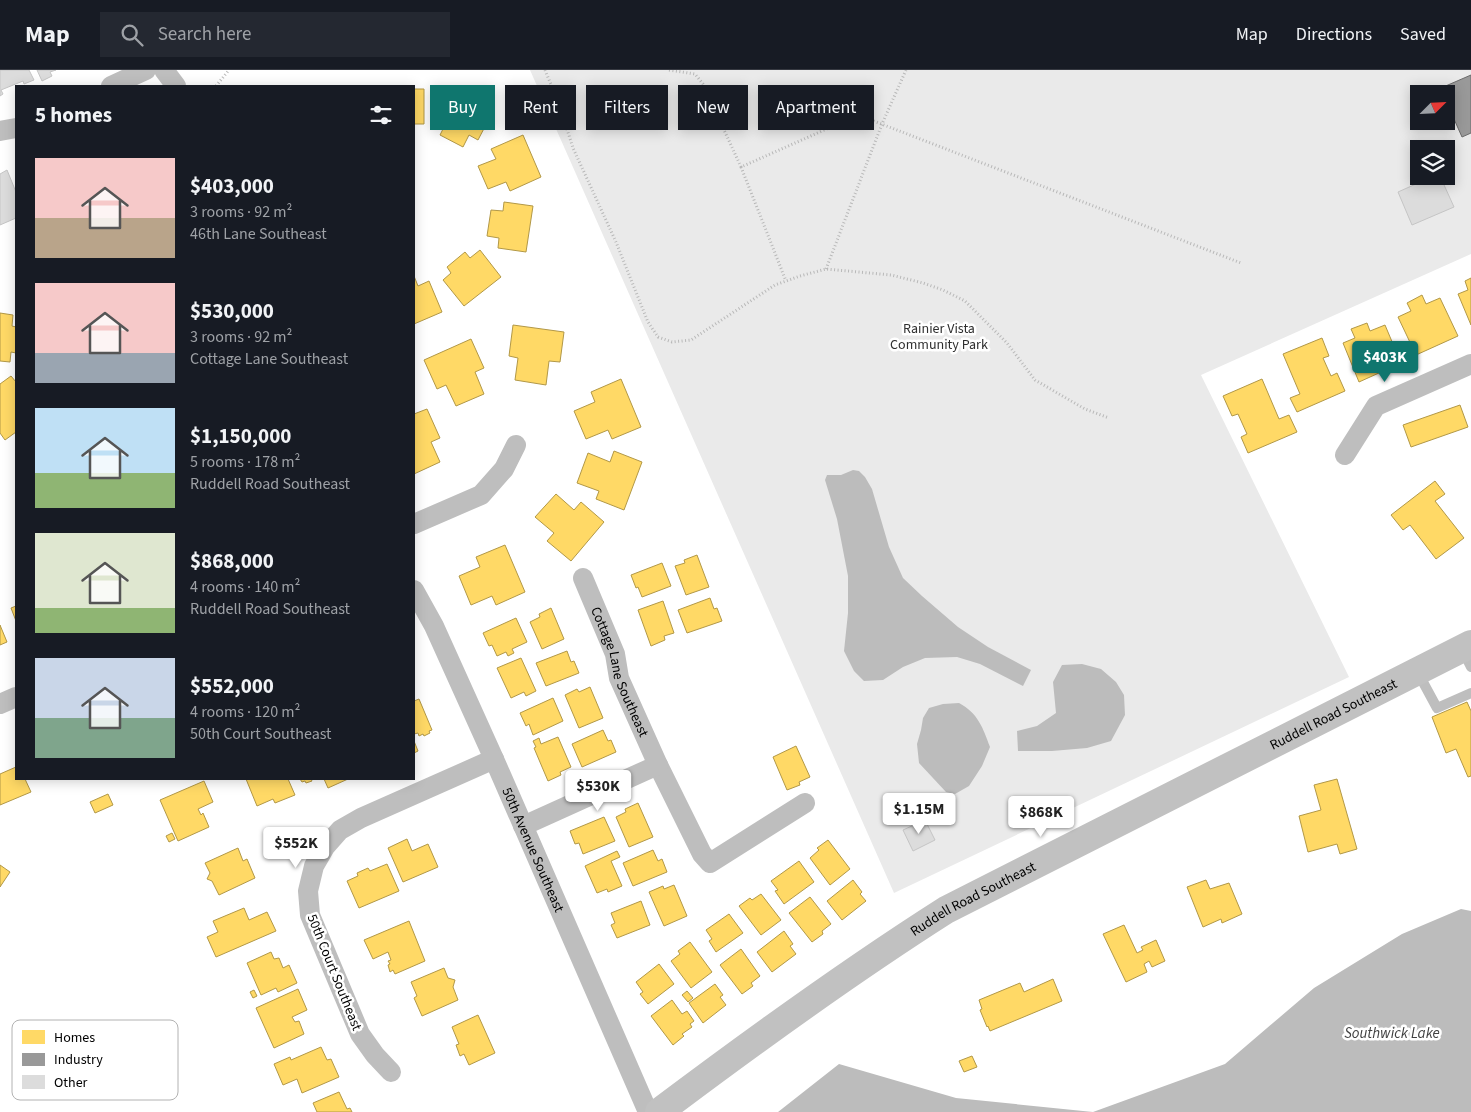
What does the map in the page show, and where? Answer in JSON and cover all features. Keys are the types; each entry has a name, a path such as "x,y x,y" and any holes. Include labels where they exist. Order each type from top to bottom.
{"main road":[{"name":"Ruddell Road Southeast","path":"659,1112 843,978 946,910 1417,671 1468,653"}],"street":[{"path":"113,85 146,70"},
{"path":"164,70 175,85"},
{"path":"0,131 15,128"},
{"path":"1346,455 1376,406 1471,364"},
{"path":"415,524 481,495 504,469 516,445"},
{"name":"Cottage Lane Southeast","path":"583,578 615,654 619,678 658,765 702,854 710,863 805,803"},
{"name":"50th Avenue Southeast","path":"415,592 434,626 494,758 648,1112"},
{"path":"0,704 15,697"},
{"name":"50th Court Southeast","path":"391,1072 375,1055 360,1034 310,916 308,891 314,866 324,847 340,830 361,818 494,758"},
{"path":"523,826 658,765"}],"lane":[{"path":"1417,671 1437,708 1471,693"}],"path":[{"path":"217,85 229,70"},
{"path":"545,70 559,104 573,148 616,242 648,322 658,337 672,342 691,340 775,285 826,269 891,275 943,290 965,301 1007,343 1035,380 1085,409 1109,418"},
{"path":"669,70 695,74 703,84 740,166 786,281"},
{"path":"826,269 882,124 906,70"},
{"path":"740,166 840,123 857,119 870,120 1242,263"}],"green space":[{"name":"Rainier Vista Community Park","path":"530,70 1471,70 1471,254 1201,375 1349,677 894,893 557,130 576,130 576,85 537,85"}],"water":[{"path":"853,470 859,471 865,477 872,489 889,547 903,578 958,627 988,647 1031,670 1023,686 980,664 957,657 925,658 903,667 883,680 864,681 854,671 844,651 848,613 848,576 837,519 825,480 827,475 841,475"},
{"path":"1082,664 1101,669 1116,682 1124,695 1125,715 1111,741 1087,748 1018,751 1017,731 1037,726 1056,713 1053,682 1062,665"},
{"path":"959,703 975,716 982,727 990,747 982,766 969,786 955,794 946,792 919,763 917,744 923,718 929,708 943,704"},
{"name":"Southwick Lake","path":"1461,909 1471,911 1471,1112 1093,1112 1225,1064 1314,988 1402,934"},
{"path":"839,1064 956,1098 1093,1112 778,1112"}],"building: Homes":[{"path":"415,89 424,89 424,124 415,124"},
{"path":"442,130 483,130 478,140 469,135 463,147 440,135"},
{"path":"523,135 541,177 510,191 506,182 488,189 478,166 496,159 491,149"},
{"path":"504,202 533,206 526,252 498,248 499,238 487,236 491,210 503,211"},
{"path":"480,250 501,277 464,306 443,280 451,273 447,267 465,252 470,258"},
{"path":"415,278 418,286 429,281 442,312 415,324"},
{"path":"1471,278 1471,325 1458,294 1468,290 1465,281"},
{"path":"1422,295 1426,304 1440,298 1458,336 1416,355 1398,317 1411,311 1407,303"},
{"path":"0,313 13,315 12,326 15,327 15,353 11,352 10,362 0,361"},
{"path":"1367,323 1370,331 1385,325 1401,363 1359,382 1343,343 1355,338 1351,329"},
{"path":"513,325 564,332 560,362 549,361 546,385 515,380 518,358 509,356"},
{"path":"1322,338 1329,356 1323,358 1331,376 1337,373 1345,391 1297,412 1290,398 1300,394 1283,354"},
{"path":"471,339 484,368 475,372 484,394 456,406 446,385 437,389 424,360"},
{"path":"11,376 15,381 15,433 5,440 0,433 0,384"},
{"path":"621,379 641,427 612,439 608,430 586,439 574,411 595,402 591,392"},
{"path":"1262,379 1279,419 1289,415 1297,432 1248,453 1241,437 1247,434 1238,414 1232,416 1223,396"},
{"path":"1460,405 1468,427 1411,447 1403,425"},
{"path":"427,409 440,438 431,442 440,462 415,474 415,414"},
{"path":"614,451 642,462 624,510 596,499 599,491 577,483 588,453 610,462"},
{"path":"1435,481 1445,494 1435,501 1464,538 1436,559 1410,525 1403,530 1391,515"},
{"path":"556,494 574,510 581,502 604,522 571,561 547,541 554,533 535,517"},
{"path":"505,545 525,592 496,605 492,596 471,605 459,576 480,567 476,557"},
{"path":"697,555 709,587 686,595 675,566 685,563 684,560"},
{"path":"662,563 671,586 642,597 631,575"},
{"path":"710,598 714,609 717,608 722,621 687,633 678,610"},
{"path":"663,601 674,633 664,636 665,640 651,646 638,610"},
{"path":"15,606 15,618 11,608"},
{"path":"551,608 564,639 542,649 530,622 540,617 539,614"},
{"path":"516,618 527,642 512,649 514,653 508,656 506,652 497,656 492,645 489,646 483,633"},
{"path":"0,625 7,642 0,645"},
{"path":"567,651 571,662 574,661 579,673 546,686 536,663"},
{"path":"521,658 536,691 526,696 524,692 511,698 497,668"},
{"path":"590,687 603,718 579,728 565,695 577,689 579,692"},
{"path":"553,698 563,721 533,735 529,724 526,726 520,713"},
{"path":"419,699 432,730 424,736 423,734 419,736 418,733 415,734 415,701"},
{"path":"1467,702 1471,711 1471,776 1468,777 1456,749 1446,753 1432,717"},
{"path":"603,730 608,741 611,740 616,752 582,767 572,744"},
{"path":"558,737 571,767 560,772 561,775 548,781 534,748 536,747 533,741 539,738 541,744"},
{"path":"796,746 810,777 799,782 800,785 787,790 773,757"},
{"path":"15,767 15,780 25,780 31,792 0,805 0,774"},
{"path":"1337,779 1357,849 1340,854 1337,844 1308,852 1299,816 1321,810 1314,785"},
{"path":"246,780 288,780 295,795 275,803 273,799 257,806"},
{"path":"301,780 312,781 306,783 305,781 302,782"},
{"path":"324,780 346,780 328,788"},
{"path":"204,781 213,802 198,809 201,815 203,813 209,827 178,841 160,800"},
{"path":"108,794 113,805 95,813 90,802"},
{"path":"638,803 653,837 629,847 616,817 626,812 625,809"},
{"path":"604,817 615,841 583,854 579,843 575,844 570,831"},
{"path":"172,833 175,839 169,842 166,836"},
{"path":"407,839 412,851 428,844 438,867 403,882 388,848"},
{"path":"828,840 850,869 830,885 810,858 819,850 817,848"},
{"path":"238,848 243,861 247,859 255,878 219,895 212,881 207,879 210,873 205,863"},
{"path":"653,850 658,861 662,859 667,872 633,886 623,863"},
{"path":"617,851 620,857 611,861 622,886 608,892 607,889 597,893 585,866"},
{"path":"799,861 814,882 784,904 775,891 778,890 771,881"},
{"path":"387,864 399,891 359,908 347,881 358,876 357,873 368,868 370,871"},
{"path":"0,865 10,872 0,887"},
{"path":"853,880 866,901 842,920 827,901"},
{"path":"1206,880 1210,889 1229,883 1242,914 1222,923 1221,919 1203,927 1187,887"},
{"path":"674,885 687,916 664,926 649,892 663,886 664,889"},
{"path":"761,894 781,920 761,935 739,906 750,898 752,900"},
{"path":"810,897 831,924 822,931 823,934 812,942 789,913"},
{"path":"641,901 650,925 617,938 611,925 615,923 611,913"},
{"path":"244,908 249,920 267,912 276,931 216,957 207,937 218,932 213,921"},
{"path":"729,914 743,933 716,952 709,941 712,939 706,930"},
{"path":"409,921 425,961 395,974 393,970 390,972 388,961 391,960 388,952 373,959 364,940"},
{"path":"1124,925 1137,953 1143,950 1141,947 1156,940 1165,961 1152,967 1149,961 1144,964 1147,972 1126,982 1103,934"},
{"path":"784,931 793,944 790,946 796,954 772,972 757,952"},
{"path":"690,942 712,972 691,988 671,961 680,954 678,951"},
{"path":"741,949 760,976 751,983 753,986 742,994 720,965"},
{"path":"271,952 274,959 279,958 283,968 289,965 297,983 278,992 276,988 261,995 247,963"},
{"path":"659,964 674,984 648,1004 640,994 643,992 636,982"},
{"path":"444,968 448,978 455,980 453,987 458,1000 422,1016 414,998 417,996 411,982"},
{"path":"1053,979 1062,1001 990,1031 980,1010 982,1009 979,1000 1020,983 1024,992"},
{"path":"715,984 723,995 720,997 726,1005 703,1023 689,1003"},
{"path":"298,989 307,1010 292,1017 295,1022 299,1021 304,1034 274,1048 256,1008"},
{"path":"254,990 257,996 253,998 250,992"},
{"path":"687,991 693,998 688,1002 682,995"},
{"path":"672,1000 682,1014 687,1011 694,1021 690,1024 692,1027 682,1034 684,1036 673,1045 651,1016"},
{"path":"478,1015 495,1053 469,1065 464,1054 460,1056 456,1045 459,1044 452,1027"},
{"path":"321,1047 327,1060 331,1059 339,1077 302,1093 297,1079 283,1085 274,1064 290,1057 291,1060"},
{"path":"972,1056 977,1067 964,1072 959,1061"},
{"path":"339,1092 347,1109 350,1108 352,1112 317,1112 313,1103"}],"building: Industry":[{"path":"1471,75 1471,133 1462,137 1455,121 1455,85 1448,85"}],"building: Other":[{"path":"0,70 29,70 34,80 24,84 23,81 1,90 3,94 0,96"},
{"path":"37,70 56,70 50,72 52,76 42,81"},
{"path":"7,170 15,190 15,218 0,225 0,174"},
{"path":"1414,185 1444,185 1454,207 1412,225 1398,192"},
{"path":"925,820 935,840 913,851 903,830"}]}
